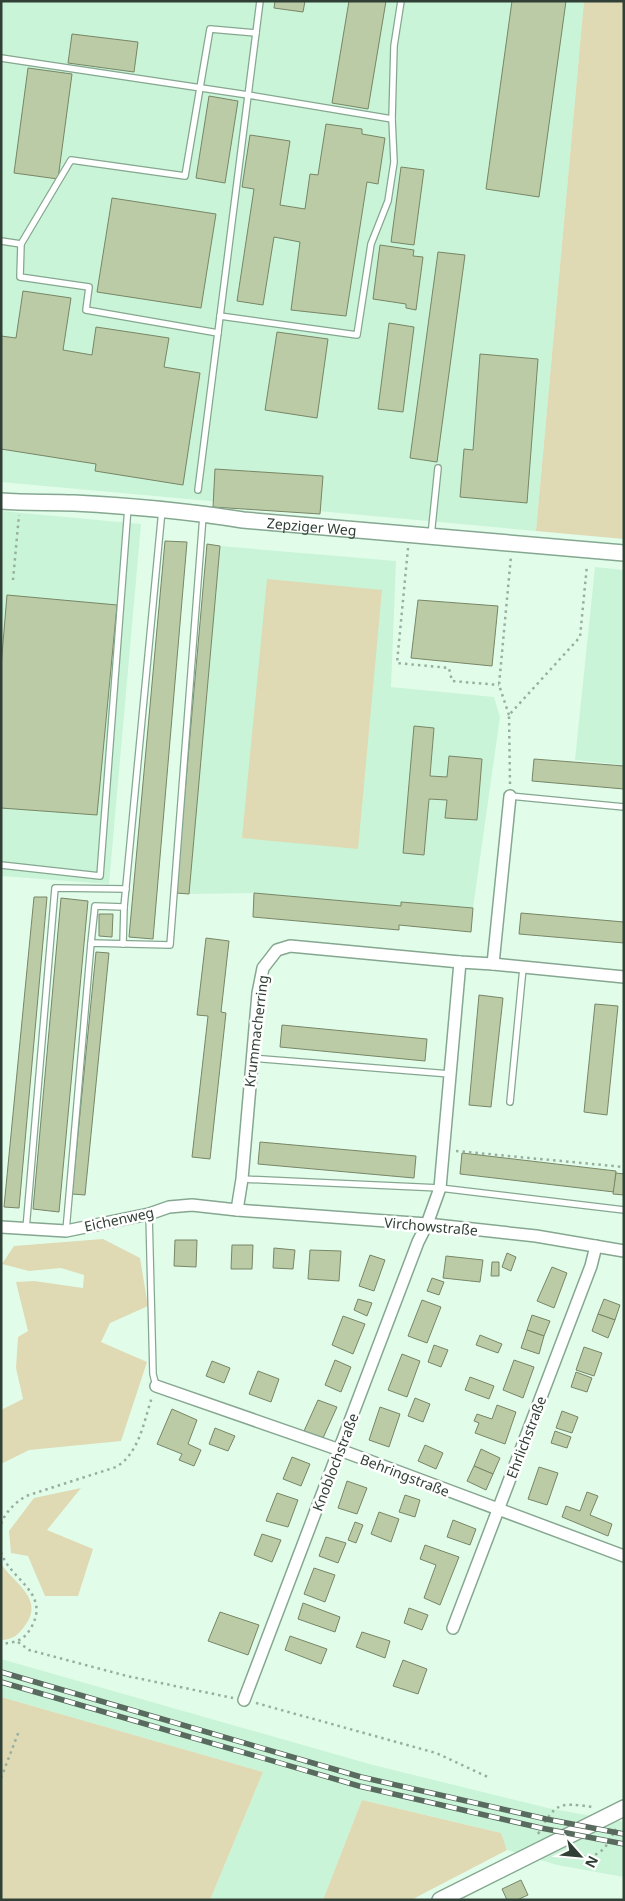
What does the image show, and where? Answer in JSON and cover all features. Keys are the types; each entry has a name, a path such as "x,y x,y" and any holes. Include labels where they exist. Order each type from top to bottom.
{"street":[{"name":"Zepziger Weg","path":"1,501 74,503 203,513 243,520 624,553"},
{"path":"493,964 510,796"},
{"name":"Krummacherring","path":"237,1210 242,1179 258,993 263,968 277,950 290,946 624,977"},
{"path":"427,1224 440,1188 460,962"},
{"name":"Eichenweg","path":"1,1227 66,1231 149,1214 169,1207 192,1205 237,1210"},
{"name":"Virchowstraße","path":"237,1210 427,1224 536,1236 624,1251"},
{"name":"Knoblochstraße","path":"244,1700 418,1242 427,1224"},
{"name":"Ehrlichstraße","path":"453,1628 592,1266 596,1246"},
{"name":"Behringstraße","path":"156,1386 340,1450 624,1556"},
{"path":"440,1900 624,1808"}],"lane":[{"path":"198,490 260,1"},
{"path":"220,316 357,335 371,244 388,201 394,162 392,119 394,46 401,1"},
{"path":"218,333 86,310 89,287 20,277 21,244 71,160 185,176 210,29 256,33"},
{"path":"1,58 248,94 392,119"},
{"path":"1,241 21,244"},
{"path":"431,536 438,468"},
{"path":"1,865 100,876 128,507"},
{"path":"123,944 124,907 162,510"},
{"path":"91,943 170,945 203,513"},
{"path":"510,796 624,807"},
{"path":"26,1229 55,888 126,889"},
{"path":"66,1231 95,906 124,907"},
{"path":"510,1102 523,968"},
{"path":"252,1058 450,1074"},
{"path":"242,1179 440,1188 624,1210"},
{"path":"149,1214 153,1374 156,1386"}],"path":[{"path":"13,580 20,502"},
{"path":"409,534 397,663 449,668 452,682 499,685"},
{"path":"510,796 509,715 499,685 513,543"},
{"path":"509,715 580,637 589,550"},
{"path":"443,1150 624,1167"},
{"path":"1,1524 8,1511 16,1502 26,1496 124,1463 129,1458 137,1442 156,1386"},
{"path":"1,1552 6,1563 30,1589 36,1606 33,1623 28,1633 18,1642 1,1644"},
{"path":"18,1642 29,1650 127,1676 244,1700 436,1753 488,1777"},
{"path":"1,1778 19,1731"},
{"path":"537,1836 552,1811 558,1807 573,1804 598,1806"},
{"path":"556,1855 584,1858 599,1853 605,1848 619,1824"}],"shaded area":[{"path":"1,1 584,1 536,531 1,482"},
{"path":"584,1 624,1 624,539 536,531"},
{"path":"1,511 141,524 109,884 1,876"},
{"path":"220,546 396,561 391,687 494,697 500,717 473,908 401,902 401,906 254,893 189,894"},
{"path":"595,567 624,570 624,765 575,760"},
{"path":"267,579 382,590 358,849 242,838"},
{"path":"103,1239 140,1258 148,1306 110,1323 101,1342 147,1362 121,1441 29,1450 1,1464 1,1410 23,1399 16,1368 18,1337 28,1331 16,1282 34,1281 83,1288 84,1275 61,1268 29,1271 2,1264 14,1246"},
{"path":"81,1488 47,1530 93,1549 78,1596 45,1596 28,1556 11,1553 9,1531 34,1498"},
{"path":"1,1564 26,1593 32,1609 24,1627 12,1638 5,1640 1,1640"},
{"path":"1,1659 373,1765 548,1808 624,1822 624,1877 557,1865 507,1850 501,1833 362,1800 323,1900 210,1900 263,1772 1,1697"},
{"path":"1,1697 263,1772 210,1900 1,1900"},
{"path":"362,1800 501,1833 507,1850 411,1900 323,1900"}],"building":[{"path":"275,1 305,1 303,12 274,8"},
{"path":"349,1 386,1 368,109 332,103"},
{"path":"512,1 566,1 539,197 486,189"},
{"path":"72,34 138,42 134,72 68,63"},
{"path":"28,68 72,74 58,179 14,173"},
{"path":"209,96 238,101 225,183 196,178"},
{"path":"326,124 362,129 362,134 385,138 378,184 367,182 346,316 291,310 300,242 274,237 263,305 237,301 254,189 242,187 250,135 290,141 280,205 305,209 310,174 318,175"},
{"path":"401,167 424,170 414,245 391,242"},
{"path":"112,198 216,214 201,308 97,292"},
{"path":"380,245 414,250 413,256 423,257 416,310 406,308 406,304 373,299"},
{"path":"438,252 465,255 437,462 410,458"},
{"path":"23,291 71,298 63,350 92,355 96,327 169,338 164,367 200,373 183,485 95,471 96,464 1,449 1,336 16,338"},
{"path":"389,323 414,327 403,412 378,409"},
{"path":"277,332 328,339 317,418 265,410"},
{"path":"480,354 538,359 527,503 460,497 464,449 473,450"},
{"path":"215,469 323,476 320,514 213,507"},
{"path":"165,541 187,542 153,939 129,937"},
{"path":"207,544 220,546 189,894 176,893"},
{"path":"7,595 117,605 97,815 1,808 1,667"},
{"path":"418,600 498,606 492,666 411,658"},
{"path":"414,726 434,728 430,776 447,777 449,756 482,759 477,820 445,818 447,800 429,799 424,855 403,853"},
{"path":"534,759 624,766 624,789 532,781"},
{"path":"254,893 401,906 401,902 473,908 471,932 399,925 399,930 253,917"},
{"path":"34,897 47,897 19,1208 4,1207"},
{"path":"61,898 88,901 59,1212 33,1209"},
{"path":"521,913 624,922 624,943 519,934"},
{"path":"99,914 113,914 112,937 99,936"},
{"path":"206,938 229,941 221,1012 226,1013 210,1159 192,1157 208,1016 197,1015"},
{"path":"96,952 109,953 85,1195 72,1194"},
{"path":"479,995 503,998 491,1107 469,1105"},
{"path":"595,1004 618,1006 607,1115 584,1112"},
{"path":"282,1025 427,1039 425,1061 280,1047"},
{"path":"260,1142 416,1156 414,1178 258,1164"},
{"path":"462,1153 616,1171 614,1192 460,1174"},
{"path":"616,1173 624,1174 624,1195 613,1194"},
{"path":"175,1240 197,1240 196,1267 174,1266"},
{"path":"232,1245 253,1245 252,1269 231,1269"},
{"path":"274,1248 295,1250 293,1269 273,1268"},
{"path":"310,1250 341,1251 339,1281 308,1279"},
{"path":"507,1253 516,1257 511,1271 502,1267"},
{"path":"370,1255 385,1260 374,1291 359,1286"},
{"path":"446,1256 483,1260 480,1282 443,1278"},
{"path":"492,1262 499,1262 499,1276 491,1276"},
{"path":"552,1267 567,1273 554,1308 537,1301"},
{"path":"432,1278 444,1282 439,1295 427,1291"},
{"path":"358,1299 372,1303 367,1316 354,1310"},
{"path":"604,1299 620,1305 615,1320 598,1314"},
{"path":"422,1300 441,1307 427,1343 408,1336"},
{"path":"598,1314 615,1320 608,1338 592,1331"},
{"path":"532,1315 550,1321 544,1336 527,1330"},
{"path":"343,1316 365,1324 353,1354 332,1345"},
{"path":"527,1330 544,1336 539,1354 521,1348"},
{"path":"480,1335 502,1344 498,1353 476,1345"},
{"path":"434,1345 448,1350 441,1367 428,1362"},
{"path":"584,1347 602,1353 594,1376 576,1370"},
{"path":"402,1354 420,1361 407,1397 388,1390"},
{"path":"335,1360 351,1367 341,1392 325,1385"},
{"path":"514,1360 534,1367 523,1398 503,1390"},
{"path":"212,1361 230,1368 224,1383 206,1376"},
{"path":"258,1371 279,1379 271,1402 249,1394"},
{"path":"576,1372 592,1378 587,1392 571,1387"},
{"path":"470,1377 494,1386 489,1399 465,1390"},
{"path":"415,1398 430,1404 423,1422 408,1416"},
{"path":"318,1400 337,1407 323,1438 304,1431"},
{"path":"497,1405 516,1412 505,1444 475,1433 479,1423 474,1421 477,1414 492,1419"},
{"path":"380,1407 400,1414 389,1447 369,1440"},
{"path":"172,1409 197,1420 188,1444 201,1450 194,1466 179,1460 182,1454 157,1444"},
{"path":"562,1411 578,1417 572,1433 556,1428"},
{"path":"215,1428 235,1436 228,1451 209,1444"},
{"path":"555,1431 571,1437 567,1448 551,1443"},
{"path":"425,1445 443,1453 436,1469 418,1461"},
{"path":"481,1449 500,1458 493,1474 474,1466"},
{"path":"292,1457 310,1464 301,1486 283,1479"},
{"path":"474,1466 493,1474 486,1490 467,1481"},
{"path":"539,1467 558,1473 547,1505 528,1499"},
{"path":"347,1481 367,1488 357,1514 338,1508"},
{"path":"587,1492 598,1496 590,1515 612,1524 608,1536 562,1517 566,1506 580,1511"},
{"path":"277,1493 298,1500 288,1527 266,1521"},
{"path":"405,1495 420,1500 415,1517 399,1512"},
{"path":"379,1512 399,1519 391,1542 371,1534"},
{"path":"453,1520 476,1529 470,1545 447,1537"},
{"path":"355,1522 363,1525 356,1543 348,1540"},
{"path":"262,1534 281,1540 272,1562 254,1555"},
{"path":"326,1537 346,1543 338,1563 319,1556"},
{"path":"425,1545 459,1557 440,1605 424,1598 436,1565 420,1559"},
{"path":"314,1568 335,1575 325,1602 304,1594"},
{"path":"303,1603 340,1617 335,1632 298,1619"},
{"path":"409,1608 428,1615 422,1630 404,1623"},
{"path":"220,1612 259,1625 248,1655 208,1641"},
{"path":"362,1632 390,1641 385,1658 356,1647"},
{"path":"290,1636 327,1649 321,1664 285,1650"},
{"path":"403,1660 427,1669 418,1694 393,1686"},
{"path":"521,1880 528,1895 517,1900 507,1900 502,1889"}],"railway":[{"path":"1,1672 361,1777 546,1819 624,1834"},
{"path":"1,1682 359,1786 541,1828 624,1844"}]}
